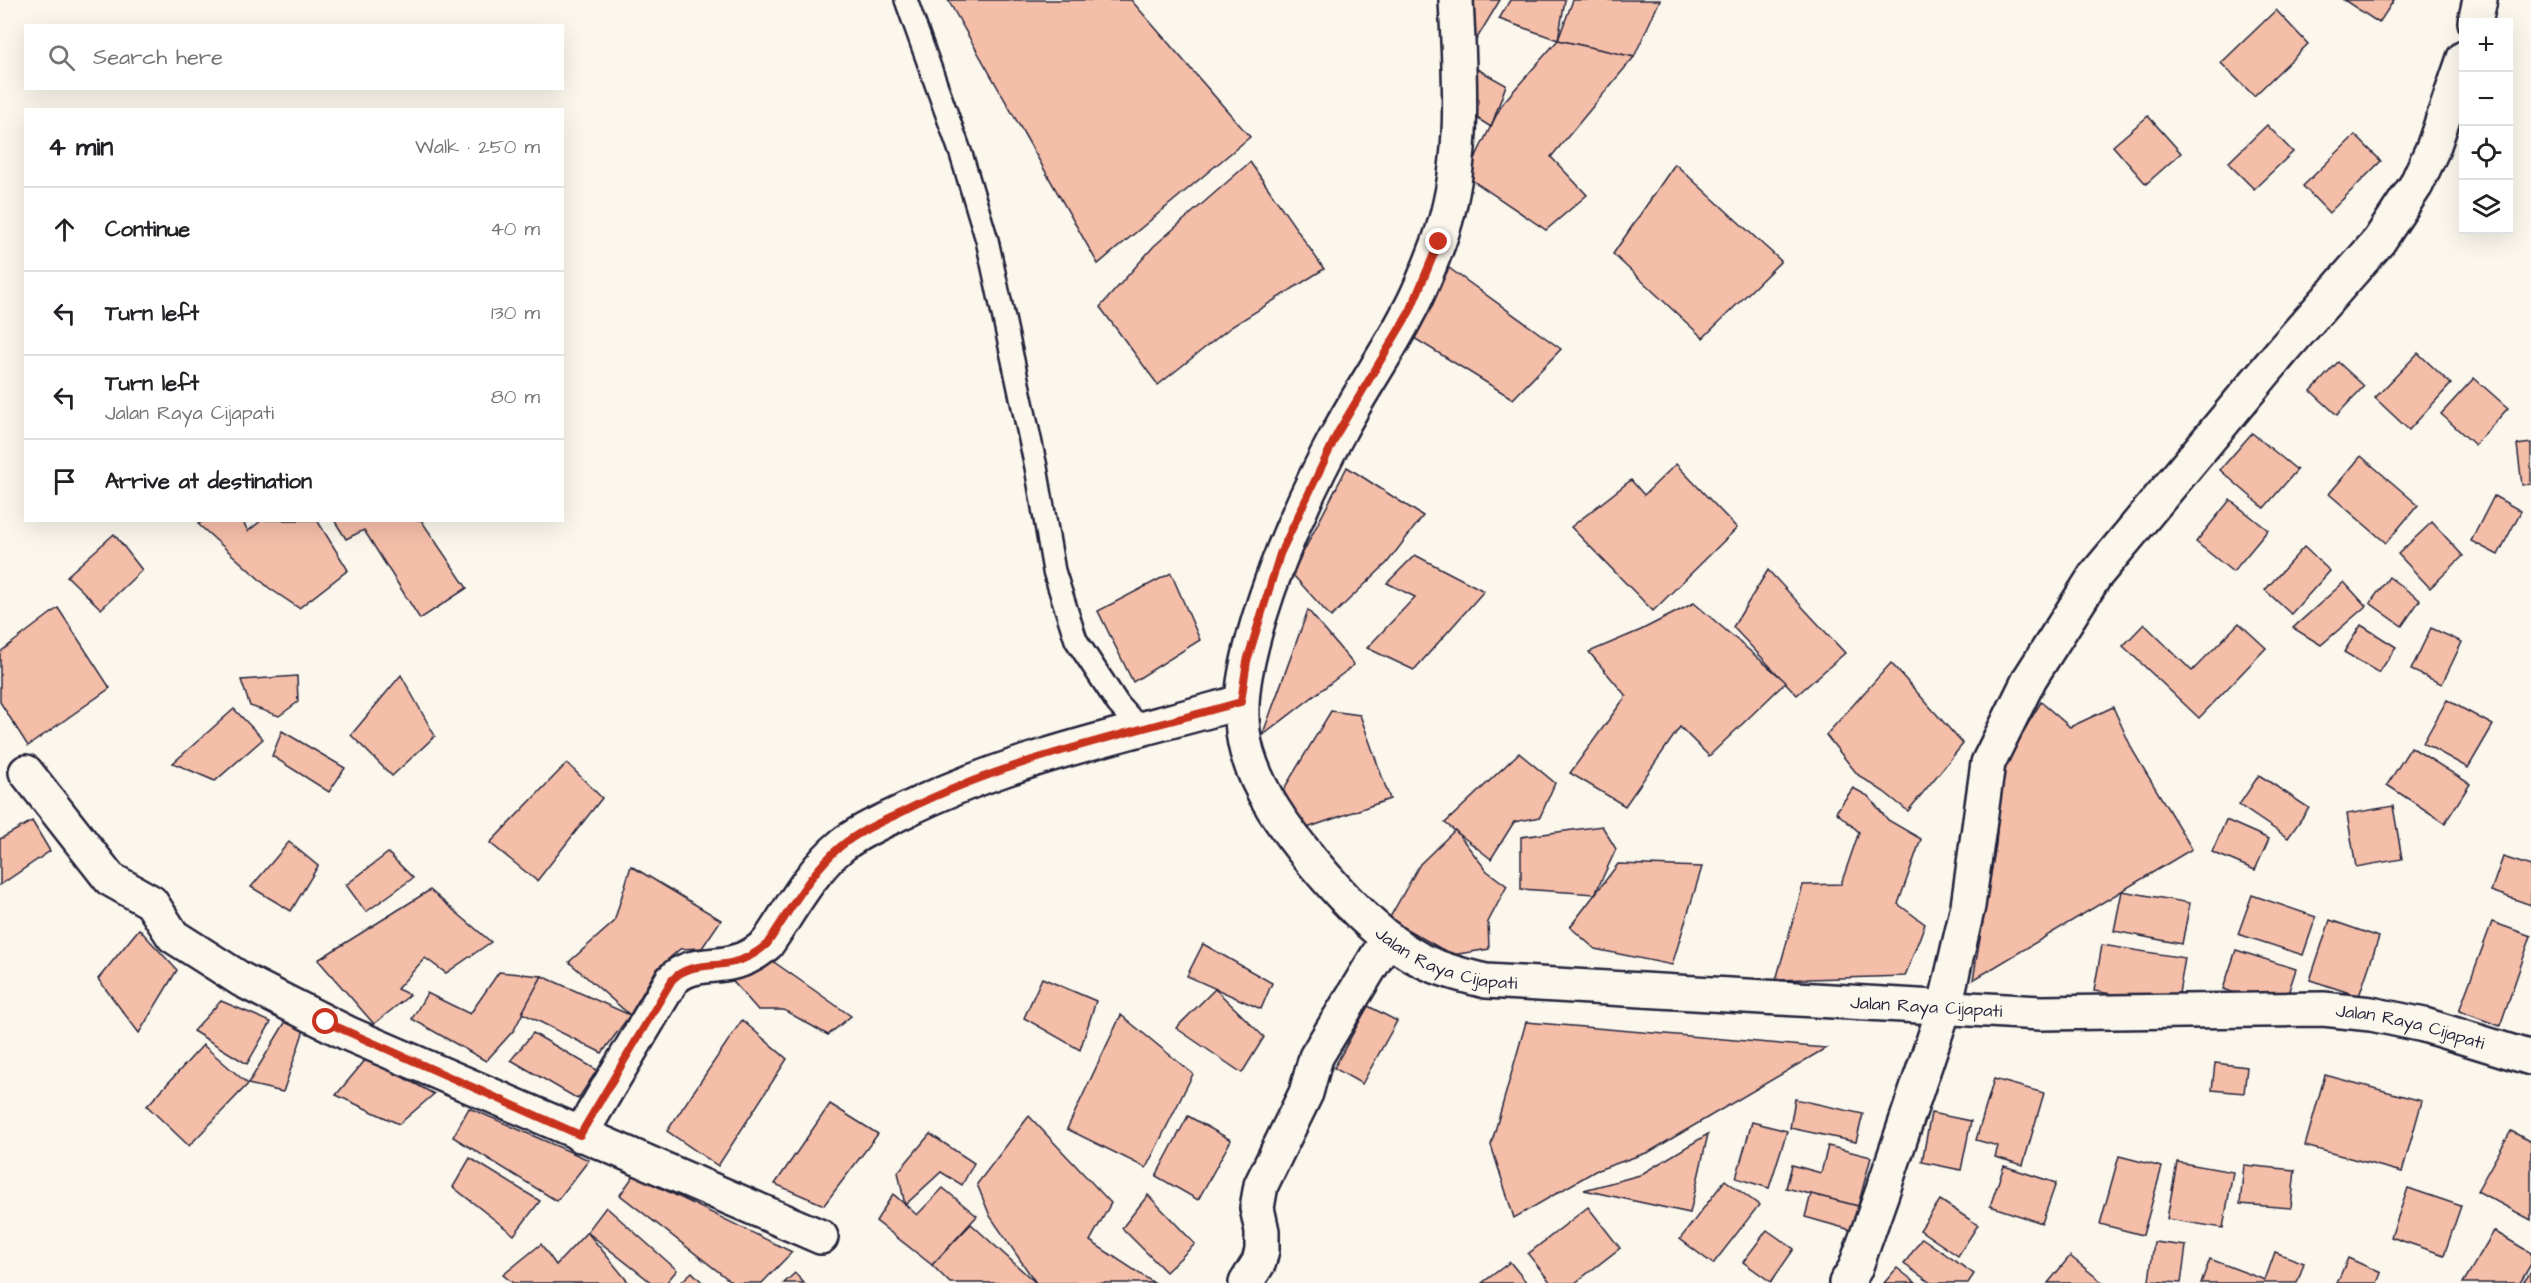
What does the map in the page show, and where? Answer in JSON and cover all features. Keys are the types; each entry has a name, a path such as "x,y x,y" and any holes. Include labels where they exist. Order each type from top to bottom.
{"street":[{"name":"Jalan Raya Cijapati","path":"1456,0 1460,85 1457,169 1439,242 1410,311 1338,432 1280,554 1247,661 1241,702 1246,750 1259,783 1279,822 1326,878 1388,938 1420,959 1457,974 1486,981 2040,1013 2323,1009 2424,1025 2531,1058"},
{"path":"2476,18 2480,0"},
{"path":"1846,1283 1855,1269 1884,1190 1945,1006 1968,906 1988,763 2030,678 2095,576 2283,350 2379,241 2416,184 2433,148 2459,70"},
{"path":"580,1135 672,980 687,968 734,962 757,953 767,944 821,865 842,845 943,791 1084,742 1141,730 1241,702"},
{"path":"26,772 110,879 151,902 173,936 242,980 349,1034 821,1237"},
{"path":"1246,1283 1259,1262 1262,1250 1262,1231 1257,1209 1261,1185 1306,1092 1316,1057 1388,938"}],"lane":[{"path":"906,0 961,154 987,240 1034,456 1054,572 1076,640 1118,704 1141,730"}],"building":[{"path":"948,0 1131,0 1250,137 1098,264"},
{"path":"1471,0 1500,0 1476,40"},
{"path":"1510,0 1565,0 1558,40 1499,19"},
{"path":"1573,0 1660,0 1634,57 1558,40"},
{"path":"2344,0 2394,0 2379,23"},
{"path":"2276,10 2308,44 2254,96 2221,63"},
{"path":"1558,40 1634,57 1551,157 1587,195 1546,230 1469,178 1477,154 1502,104"},
{"path":"1470,65 1506,85 1491,127 1472,115"},
{"path":"2148,116 2181,153 2146,184 2113,146"},
{"path":"2267,125 2293,152 2254,189 2228,163"},
{"path":"2355,135 2381,161 2329,213 2303,186"},
{"path":"1250,162 1324,269 1231,327 1158,385 1100,307 1154,246"},
{"path":"1675,164 1781,261 1703,338 1613,254"},
{"path":"1449,268 1561,349 1513,399 1414,338"},
{"path":"2418,353 2451,384 2409,430 2375,398"},
{"path":"2338,362 2364,386 2337,415 2311,391"},
{"path":"2474,378 2508,408 2475,445 2441,414"},
{"path":"2252,433 2297,470 2264,508 2220,470"},
{"path":"2531,443 2531,484 2522,485 2517,445"},
{"path":"2361,456 2418,505 2386,543 2329,494"},
{"path":"1676,464 1737,528 1653,611 1571,527 1631,480 1644,495"},
{"path":"1347,467 1423,516 1387,563 1331,617 1292,574"},
{"path":"2494,496 2521,511 2498,555 2471,541"},
{"path":"2230,500 2268,530 2233,572 2196,542"},
{"path":"202,522 243,522 248,531 259,522 318,522 348,570 299,608 269,588 198,524"},
{"path":"335,522 422,522 467,588 420,619 364,530 346,539"},
{"path":"2432,522 2463,556 2430,588 2398,554"},
{"path":"114,534 142,570 101,609 67,576"},
{"path":"2304,547 2330,571 2291,614 2265,590"},
{"path":"1415,555 1484,591 1414,670 1367,648 1415,597 1387,583"},
{"path":"1768,570 1845,653 1797,695 1733,627"},
{"path":"1171,573 1200,640 1133,682 1098,611"},
{"path":"2389,577 2420,600 2402,626 2370,603"},
{"path":"2344,582 2366,606 2321,645 2293,628"},
{"path":"1694,603 1786,682 1709,756 1680,727 1625,806 1570,773 1626,696 1589,652 1641,630"},
{"path":"58,608 110,688 28,746 0,702 0,652"},
{"path":"1308,610 1354,665 1262,736"},
{"path":"2239,623 2266,648 2199,718 2123,646 2144,624 2192,671"},
{"path":"2361,625 2396,647 2379,673 2344,652"},
{"path":"2431,628 2462,642 2442,684 2411,670"},
{"path":"1891,663 1963,744 1908,811 1858,775 1826,735"},
{"path":"401,675 435,736 392,776 351,735"},
{"path":"297,676 298,702 279,716 250,706 241,680"},
{"path":"2447,700 2493,725 2468,768 2423,743"},
{"path":"2041,702 2070,727 2113,707 2133,751 2192,849 1973,980 1996,844 2002,767"},
{"path":"234,709 263,739 215,781 173,763"},
{"path":"1331,711 1360,715 1390,799 1304,829 1282,792"},
{"path":"282,731 345,768 329,792 272,756"},
{"path":"2411,747 2470,784 2445,823 2387,785"},
{"path":"1519,753 1555,783 1540,817 1514,822 1491,859 1445,823"},
{"path":"567,763 602,798 537,881 490,843"},
{"path":"2259,775 2309,808 2288,838 2239,805"},
{"path":"1853,788 1868,796 1888,820 1921,839 1898,904 1925,924 1905,976 1776,980 1803,885 1841,884 1859,832 1836,812"},
{"path":"2393,806 2402,859 2356,867 2347,814"},
{"path":"2226,820 2269,839 2255,870 2212,852"},
{"path":"32,821 50,851 0,885 0,839"},
{"path":"1602,826 1616,849 1595,894 1521,889 1521,837"},
{"path":"1455,830 1487,871 1507,886 1488,922 1489,949 1452,955 1389,919 1420,864"},
{"path":"289,842 318,866 291,911 251,887"},
{"path":"388,853 413,878 366,912 346,885"},
{"path":"2503,857 2531,866 2531,905 2491,891"},
{"path":"1618,864 1702,867 1672,965 1595,949 1570,927"},
{"path":"631,866 721,920 702,948 680,949 656,970 630,1015 569,962 614,922"},
{"path":"430,890 491,942 446,973 425,958 397,989 410,995 374,1024 318,960"},
{"path":"2122,891 2190,903 2182,944 2114,931"},
{"path":"2252,895 2316,917 2303,955 2238,934"},
{"path":"2330,920 2379,937 2359,996 2310,980"},
{"path":"2492,922 2531,936 2500,1026 2459,1011"},
{"path":"139,929 177,970 139,1033 98,979"},
{"path":"1203,944 1272,983 1261,1009 1187,976"},
{"path":"2102,945 2185,958 2177,1005 2094,991"},
{"path":"2236,950 2296,969 2283,1009 2223,989"},
{"path":"771,960 851,1016 828,1035 784,1010 758,1010 729,977"},
{"path":"499,972 542,976 514,1030 486,1061 412,1019 427,993 470,1014"},
{"path":"542,976 630,1015 602,1053 522,1013"},
{"path":"1042,978 1096,1001 1080,1050 1024,1018"},
{"path":"1215,989 1264,1037 1242,1073 1176,1028"},
{"path":"221,1001 271,1022 247,1064 193,1031"},
{"path":"1368,1006 1397,1021 1362,1084 1334,1068"},
{"path":"1121,1015 1193,1074 1146,1168 1067,1129"},
{"path":"742,1020 787,1059 718,1166 667,1131"},
{"path":"286,1021 304,1030 283,1092 248,1084"},
{"path":"1526,1022 1826,1048 1649,1152 1595,1171 1514,1218 1491,1145"},
{"path":"533,1033 597,1070 578,1099 511,1060"},
{"path":"203,1045 248,1084 189,1146 147,1106"},
{"path":"367,1058 434,1094 399,1124 336,1095"},
{"path":"2215,1063 2247,1067 2244,1093 2212,1090"},
{"path":"2325,1075 2422,1101 2402,1172 2305,1146"},
{"path":"1994,1079 2044,1093 2023,1165 1995,1157 1998,1146 1976,1140"},
{"path":"1795,1099 1863,1114 1856,1142 1790,1128"},
{"path":"830,1104 878,1134 824,1205 775,1184"},
{"path":"469,1108 589,1160 557,1201 453,1137"},
{"path":"1931,1113 1971,1121 1961,1170 1922,1162"},
{"path":"1029,1116 1111,1203 1090,1241 1154,1283 1036,1283 990,1216 977,1184"},
{"path":"1188,1116 1231,1140 1198,1200 1156,1176"},
{"path":"1752,1122 1787,1131 1769,1188 1736,1178"},
{"path":"2511,1131 2531,1142 2531,1220 2477,1191"},
{"path":"930,1134 974,1163 962,1185 941,1172 905,1205 898,1172"},
{"path":"1708,1134 1690,1213 1584,1190 1640,1175"},
{"path":"1828,1146 1871,1157 1858,1206 1786,1188 1792,1165 1821,1173"},
{"path":"2119,1156 2162,1167 2143,1235 2100,1224"},
{"path":"470,1158 540,1201 514,1235 453,1187"},
{"path":"2177,1162 2233,1172 2223,1228 2167,1219"},
{"path":"2244,1165 2295,1170 2291,1208 2240,1204"},
{"path":"2004,1166 2056,1183 2042,1223 1990,1206"},
{"path":"634,1175 792,1252 762,1283 733,1283 620,1195"},
{"path":"1725,1180 1759,1205 1713,1264 1680,1239"},
{"path":"943,1188 977,1216 932,1265 876,1221 893,1194 917,1215"},
{"path":"2408,1188 2461,1206 2444,1255 2391,1237"},
{"path":"1811,1194 1858,1206 1851,1230 1805,1217"},
{"path":"1148,1195 1195,1244 1166,1272 1122,1228"},
{"path":"1940,1200 1978,1225 1958,1256 1920,1230"},
{"path":"606,1207 677,1270 666,1283 652,1283 587,1232"},
{"path":"1588,1207 1620,1248 1575,1283 1551,1283 1528,1254"},
{"path":"971,1224 1036,1283 950,1283 932,1265"},
{"path":"1767,1230 1794,1249 1771,1282 1743,1262"},
{"path":"2494,1231 2531,1253 2531,1264 2520,1283 2463,1283"},
{"path":"587,1232 629,1283 513,1283 503,1275 541,1244 556,1265"},
{"path":"1922,1238 1974,1274 1968,1283 1931,1283 1904,1264"},
{"path":"2154,1242 2186,1246 2181,1283 2149,1281"},
{"path":"2275,1252 2304,1263 2297,1283 2201,1283 2210,1259 2265,1280"},
{"path":"2070,1256 2103,1283 2048,1283"},
{"path":"2348,1258 2381,1273 2377,1283 2337,1283"},
{"path":"1510,1262 1527,1283 1482,1283"},
{"path":"1897,1268 1916,1283 1884,1283"},
{"path":"692,1272 703,1283 680,1283"},
{"path":"2531,1272 2531,1283 2523,1283"},
{"path":"795,1273 804,1283 784,1283"}],"route":[{"path":"326,1022 580,1135 672,980 687,968 734,962 757,953 767,944 821,865 842,845 881,822 943,791 1084,742 1141,730 1241,702 1247,661 1280,554 1338,432 1410,311 1439,242"}]}
